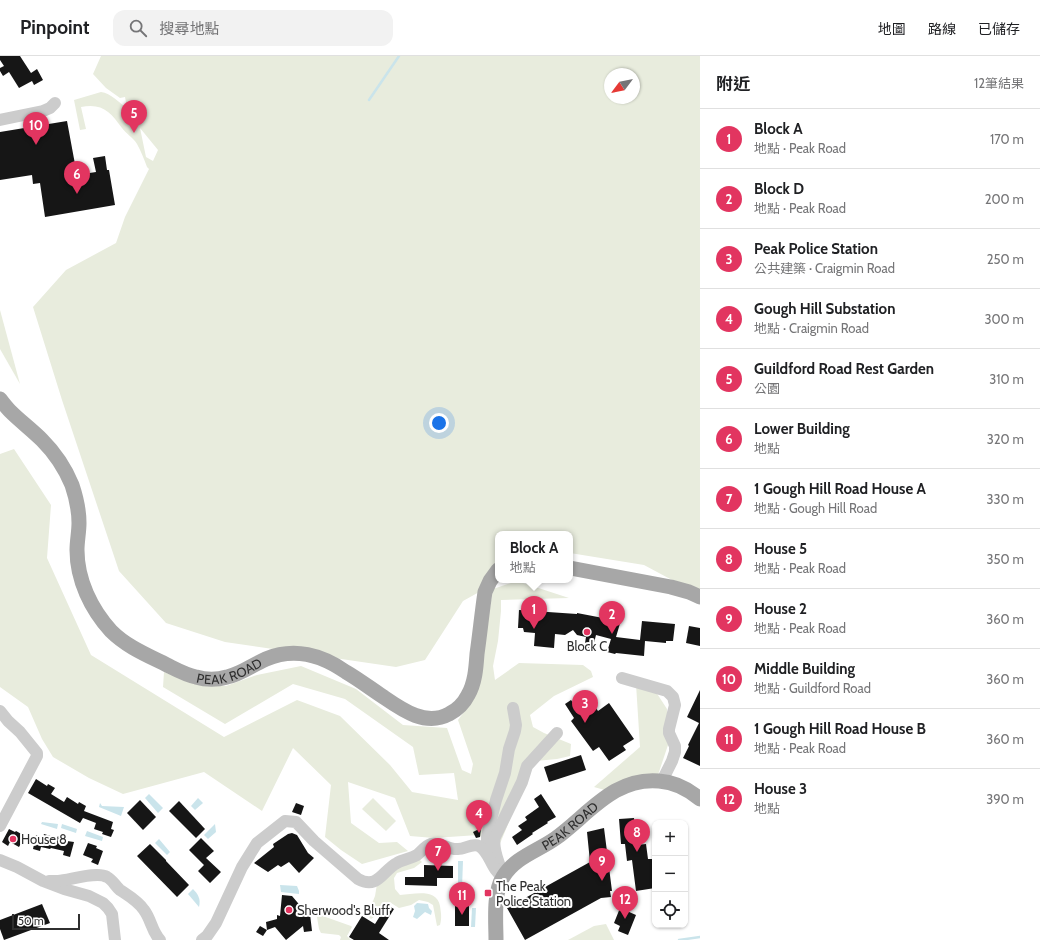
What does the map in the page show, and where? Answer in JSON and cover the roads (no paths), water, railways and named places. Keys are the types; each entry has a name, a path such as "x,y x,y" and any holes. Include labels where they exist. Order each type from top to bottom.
{"main road":[{"name":"PEAK ROAD","path":"0,399 10,412 47,445 59,461 69,479 76,497 79,514 77,549 80,574 87,596 97,613 111,630 128,645 192,676 209,679 226,677 244,672 265,660 276,656 286,654 304,654 322,658 336,665 408,713 418,717 428,718 446,716 463,704 471,690 475,675 485,592 495,574"},
{"path":"573,569 689,592 700,597"},
{"name":"PEAK ROAD","path":"496,940 498,893 503,876 519,860 561,835 614,791 636,782 662,781 682,786 700,799"}],"street":[{"path":"0,120 43,111 50,108 55,103"},
{"path":"622,678 667,691 673,697 675,705 669,734 675,746 675,752 662,781"},
{"path":"488,857 487,837 489,828 496,800 505,775 509,749 516,732 514,708"},
{"path":"0,711 37,753 37,758 33,766 0,826"},
{"path":"503,876 495,850 495,837 522,782 527,766 557,733"},
{"path":"202,940 207,936 216,923 242,867 256,843 285,821 296,822 314,841 358,879 367,882 378,880 394,865 413,857 431,844 438,844 451,849 476,845 482,849 496,870 503,876"},
{"path":"0,860 44,881 64,889 89,896 103,903 112,914 115,940"},
{"path":"44,881 58,881 92,875 107,877 117,888 132,897 139,904 148,916 155,934 160,940"}],"water":[{"path":"149,794 163,808 158,813 145,798"},
{"path":"198,798 203,803 195,810 191,806"},
{"path":"100,803 102,806 124,807 121,816 99,807"},
{"path":"42,822 58,824 57,829 41,824"},
{"path":"62,824 77,829 76,833 61,828"},
{"path":"215,824 216,832 208,839 204,835"},
{"path":"87,831 103,837 102,841 85,836"},
{"path":"159,839 170,852 167,855 155,843"},
{"path":"458,861 463,861 462,888 458,888"},
{"path":"280,885 297,886 299,894 281,892"},
{"path":"193,889 199,897 199,907 188,894"},
{"path":"417,903 428,904 432,911 431,915 425,912 417,919 413,917 415,911 414,906"},
{"path":"472,908 476,908 475,927 471,927"}],"waterway":[{"path":"369,100 399,56"},
{"path":"679,940 700,937"}],"place":[{"name":"Guildford Road Rest Garden","path":"134,133"},
{"name":"Middle Building","path":"36,145"},
{"name":"Lower Building","path":"77,194"},
{"name":"Block A","path":"534,629"},
{"name":"Block C","path":"587,632"},
{"name":"Block D","path":"612,634"},
{"name":"Peak Police Station","path":"585,723"},
{"name":"Gough Hill Substation","path":"479,833"},
{"name":"House 8","path":"13,839"},
{"name":"House 5","path":"637,852"},
{"name":"1 Gough Hill Road House A","path":"438,871"},
{"name":"House 2","path":"602,881"},
{"name":"The Peak Police Station","path":"488,893"},
{"name":"Sherwood's Bluff","path":"289,910"},
{"name":"1 Gough Hill Road House B","path":"462,915"},
{"name":"House 3","path":"625,919"}]}
